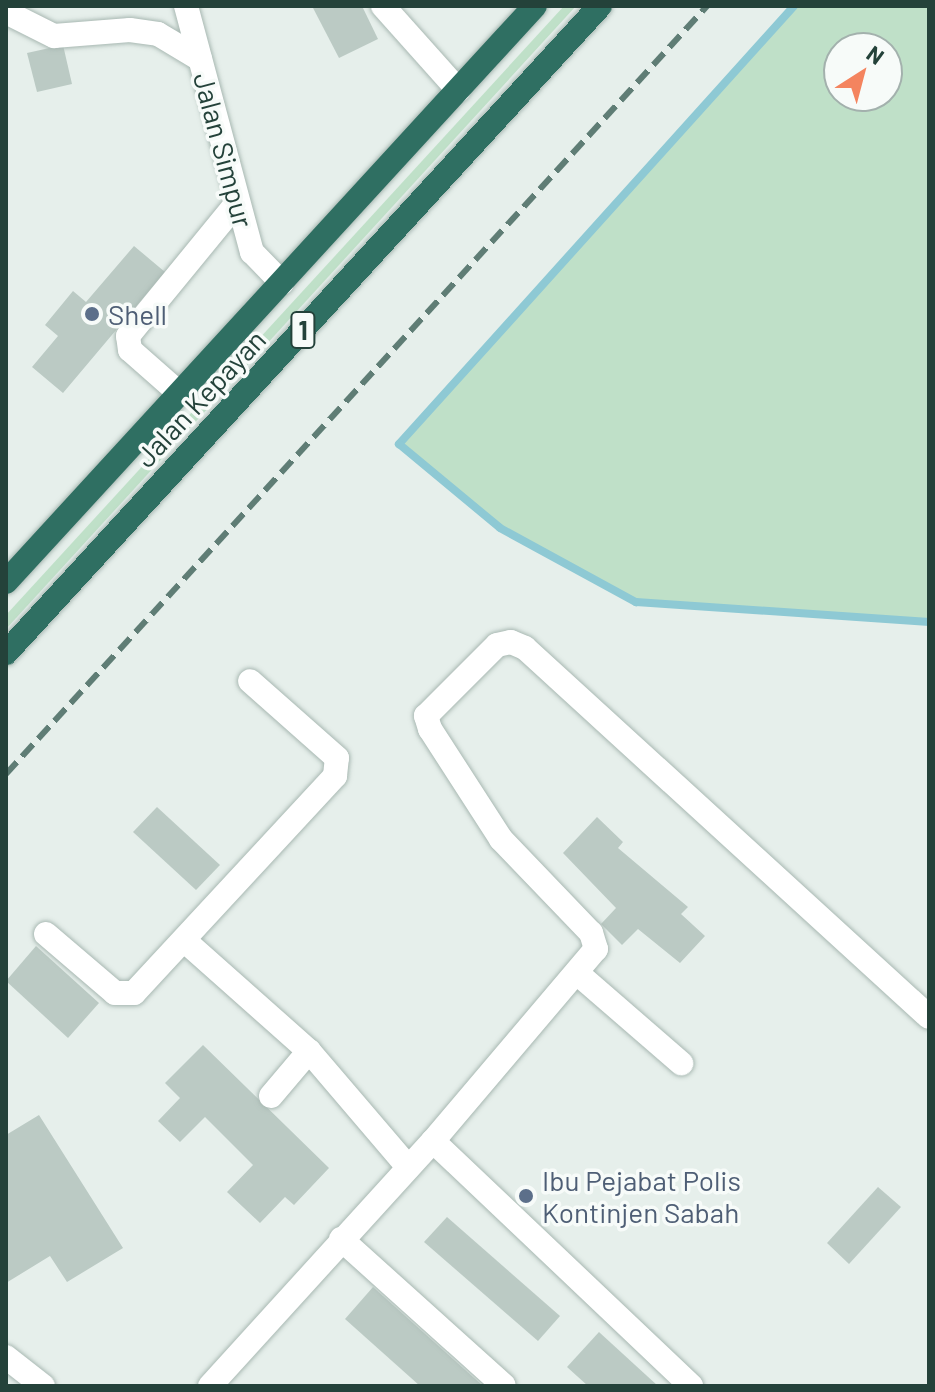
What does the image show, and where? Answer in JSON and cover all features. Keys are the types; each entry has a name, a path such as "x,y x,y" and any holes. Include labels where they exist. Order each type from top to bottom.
{"highway":[{"name":"Jalan Kepayan","path":"6,653 600,6"},
{"name":"Jalan Kepayan","path":"6,582 458,90 524,10"}],"street":[{"name":"Jalan Simpur","path":"186,6 236,204 252,252 282,283"},
{"path":"383,6 458,90"},
{"path":"6,12 54,36 130,30 158,34 200,59"},
{"path":"179,393 130,350 128,336 236,204"},
{"path":"210,1386 433,1141 596,949 594,938 501,839 434,741 426,716 504,643 525,648 929,1017"},
{"path":"46,934 122,995 140,990 338,769 337,758 250,681"},
{"path":"185,941 309,1051 408,1167"},
{"path":"577,973 681,1063"},
{"path":"271,1096 309,1051"},
{"path":"433,1141 691,1386"},
{"path":"341,1239 504,1386"},
{"path":"6,1357 43,1386"}],"green space":[{"path":"564,6 576,6 6,629 6,615"},
{"path":"794,6 929,6 929,622 636,602 500,528 399,444"}],"building":[{"path":"312,6 362,6 378,39 339,58"},
{"path":"63,45 72,84 37,92 27,53"},
{"name":"Shell","path":"134,246 165,272 63,393 32,367 58,336 45,325 73,291 86,302"},
{"path":"157,807 220,865 196,890 133,832"},
{"path":"597,817 623,842 618,848 688,907 681,914 705,936 680,963 638,929 622,945 601,924 616,908 563,853"},
{"path":"36,946 99,1003 68,1038 6,981"},
{"path":"203,1045 329,1168 294,1205 285,1197 260,1223 227,1192 253,1165 205,1117 180,1142 158,1121 180,1098 165,1083"},
{"path":"39,1115 123,1248 67,1282 50,1256 6,1283 6,1135"},
{"path":"878,1187 901,1207 849,1264 827,1243"},
{"path":"447,1217 560,1316 538,1341 424,1242"},
{"path":"373,1287 483,1386 420,1386 345,1319"},
{"path":"599,1332 658,1386 588,1386 567,1367"}],"waterway":[{"path":"794,6 399,444 500,528 636,602 929,622"}],"railway":[{"path":"6,774 707,6"}],"place":[{"name":"Shell","path":"92,314"},
{"name":"Ibu Pejabat Polis Kontinjen Sabah","path":"526,1196"}]}
